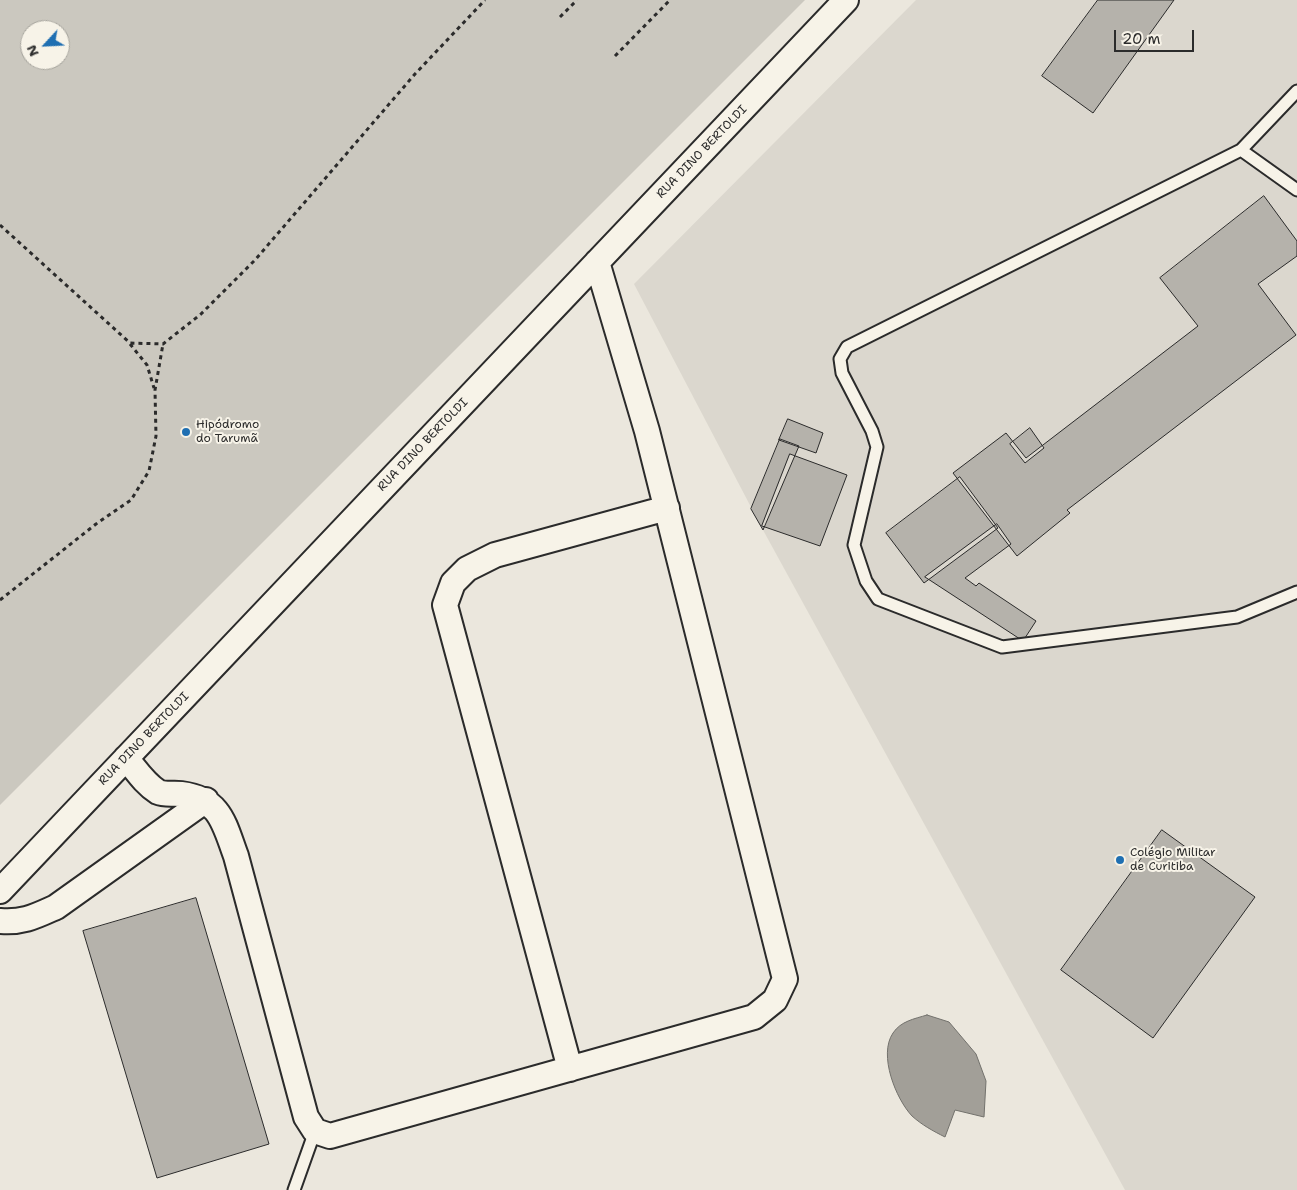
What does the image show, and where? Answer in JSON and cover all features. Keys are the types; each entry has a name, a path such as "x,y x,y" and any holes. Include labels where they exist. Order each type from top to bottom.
{"street":[{"name":"RUA DINO BERTOLDI","path":"0,891 846,0"},
{"path":"126,758 148,784 160,793 182,794 206,800 222,818 236,856 306,1117 315,1131 330,1136 754,1017 775,1000 785,979 647,431 597,262"},
{"path":"570,1069 445,605 453,583 467,569 495,555 667,508"},
{"path":"0,921 15,922 31,918 56,907 206,800"}],"lane":[{"path":"1297,91 1241,150 847,347 840,359 842,373 872,431 877,447 854,545 866,581 878,600 1002,648 1237,617 1297,592"},
{"path":"1241,150 1297,190"},
{"path":"294,1190 315,1131"}],"path":[{"path":"130,343 163,344 201,314 255,260 415,74 484,0"},
{"path":"560,17 577,0"},
{"path":"615,56 670,0"},
{"path":"0,224 130,343 147,365 155,390"},
{"path":"0,600 96,524 131,500 149,471 156,436 155,390 163,344"}],"shaded area":[{"name":"Hipódromo do Tarumã","path":"0,0 805,0 0,805"},
{"name":"Colégio Militar de Curitiba","path":"916,0 1297,0 1297,1190 1125,1190 763,530 634,284"},
{"path":"927,1015 949,1022 976,1054 986,1081 984,1117 955,1110 945,1137 912,1116 900,1099 888,1064 889,1042 896,1029 904,1023"}],"building":[{"path":"1098,0 1174,0 1093,113 1042,76"},
{"path":"1264,196 1297,241 1297,256 1258,284 1296,335 1067,510 1070,513 1017,556 953,473 1006,433 1026,458 1198,326 1160,278"},
{"path":"788,419 823,433 816,453 779,440"},
{"path":"1030,428 1044,448 1025,463 1010,444"},
{"path":"780,439 799,446 763,530 751,509"},
{"path":"790,454 847,475 820,546 762,526"},
{"path":"960,477 998,528 924,583 886,533"},
{"path":"997,524 1011,544 965,578 976,586 979,583 1036,621 1023,641 925,577"},
{"path":"1162,830 1255,897 1153,1038 1061,970"},
{"path":"196,898 269,1144 157,1178 83,931"}],"place":[{"name":"Hipódromo do Tarumã","path":"186,432"},
{"name":"Colégio Militar de Curitiba","path":"1120,860"}]}
